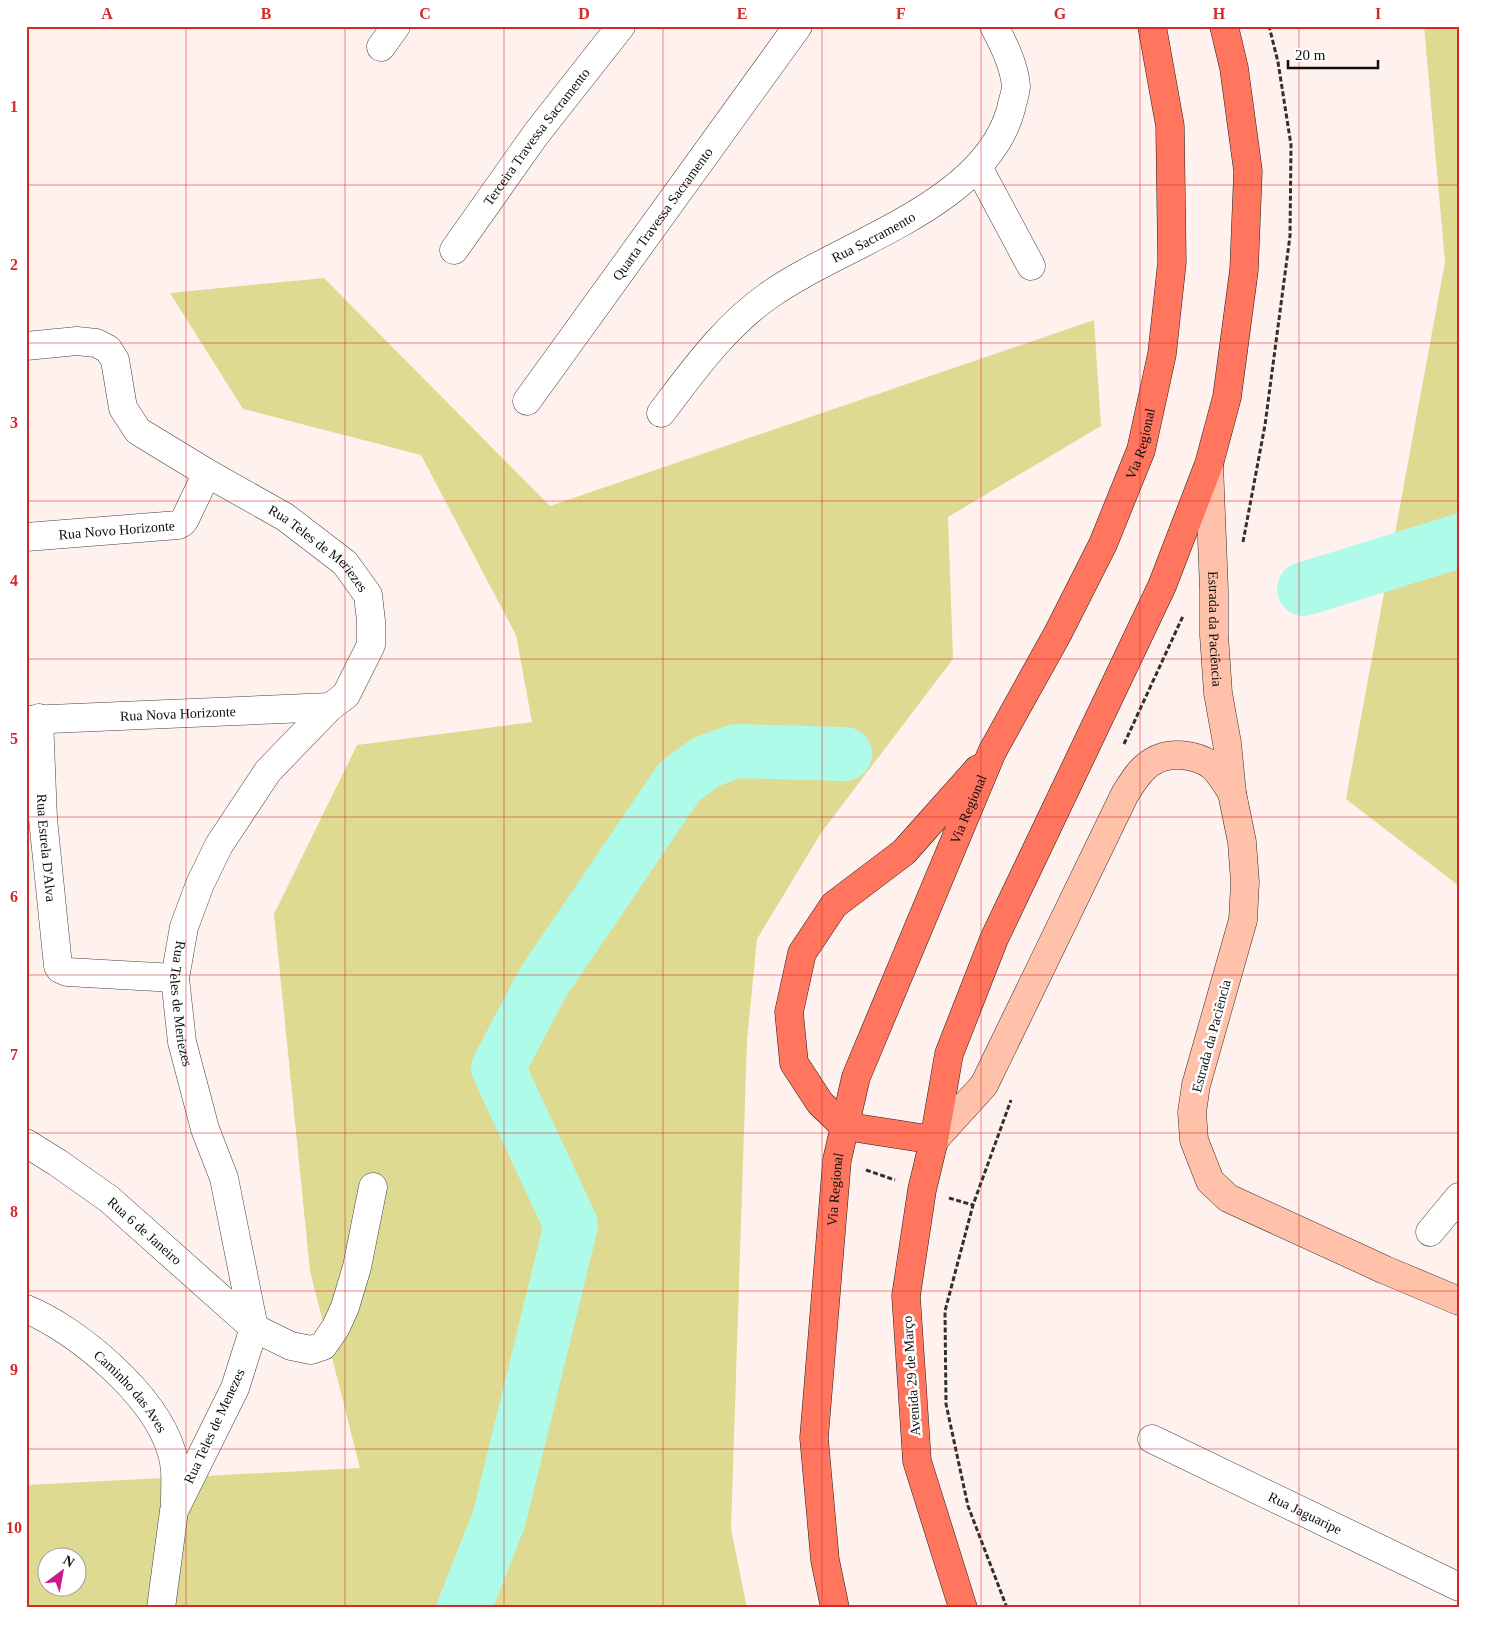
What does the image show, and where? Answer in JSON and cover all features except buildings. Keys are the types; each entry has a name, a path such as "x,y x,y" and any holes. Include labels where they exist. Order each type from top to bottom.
{"main road":[{"name":"Via Regional","path":"835,1608 825,1560 814,1438 837,1160 856,1077 992,752 1058,633 1103,544 1141,450 1162,354 1172,262 1170,126 1152,26"},
{"path":"992,752 904,852 834,905 802,953 789,1012 794,1064 820,1103 844,1126 934,1140 950,1054 994,939 1162,586 1208,464 1227,397 1230,378 1244,270 1248,171 1234,68 1224,26"},
{"name":"Estrada da Paciência","path":"1208,464 1218,693 1227,743 1232,793 1242,842 1245,882 1243,920 1196,1085 1192,1112 1194,1140 1210,1181 1228,1198 1385,1270 1459,1301"},
{"name":"Estrada da Paciência","path":"934,1140 984,1084 1125,794 1136,777 1152,761 1171,756 1194,757 1212,766 1232,793"},
{"name":"Avenida 29 de Março","path":"934,1140 922,1190 906,1296 917,1461 963,1608"}],"street":[{"name":"Terceira Travessa Sacramento","path":"454,250 536,134 621,26"},
{"name":"Quarta Travessa Sacramento","path":"527,401 798,26"},
{"name":"Rua Sacramento","path":"660,413 710,349 741,316 769,295 820,265 917,213 948,192 978,167 994,147 1008,120 1016,88 1009,55 994,26"},
{"path":"978,167 1031,266"},
{"name":"Rua Teles de Meriezes","path":"26,346 77,341 96,343 108,349 115,360 122,408 138,431 285,517 345,563 368,595 372,621 371,645 346,695 330,707 268,771 219,845 200,884 184,927 175,978 182,1042 205,1129"},
{"name":"Rua Novo Horizonte","path":"26,537 178,525 185,519 207,473"},
{"name":"Rua Nova Horizonte","path":"33,719 330,707"},
{"name":"Rua Estrela D'Alva","path":"33,719 58,966 67,972 175,978"},
{"name":"Rua Teles de Menezes","path":"161,1608 174,1511 235,1388 254,1328 224,1178 205,1129"},
{"name":"Rua 6 de Janeiro","path":"26,1143 109,1199 254,1328 291,1346 311,1350 323,1346 336,1327 350,1291 374,1187"},
{"path":"1430,1232 1459,1197"},
{"name":"Caminho das Aves","path":"26,1309 37,1313 71,1333 100,1356 150,1409 168,1440 175,1464 174,1511"},
{"name":"Rua Jaguaripe","path":"1152,1439 1459,1587"}],"shaded area":[{"path":"1424,26 1459,26 1459,886 1346,799 1445,262"},
{"path":"324,278 550,506 1094,320 1101,426 948,517 953,659 821,833 757,939 747,1040 731,1529 747,1608 26,1608 26,1485 360,1468 310,1271 274,914 357,745 532,722 516,635 421,455 243,409 170,293"}],"waterway":[{"path":"1304,589 1459,541"},
{"path":"464,1608 499,1519 571,1225 498,1068 542,984 679,782 706,762 736,751 845,754"}]}
